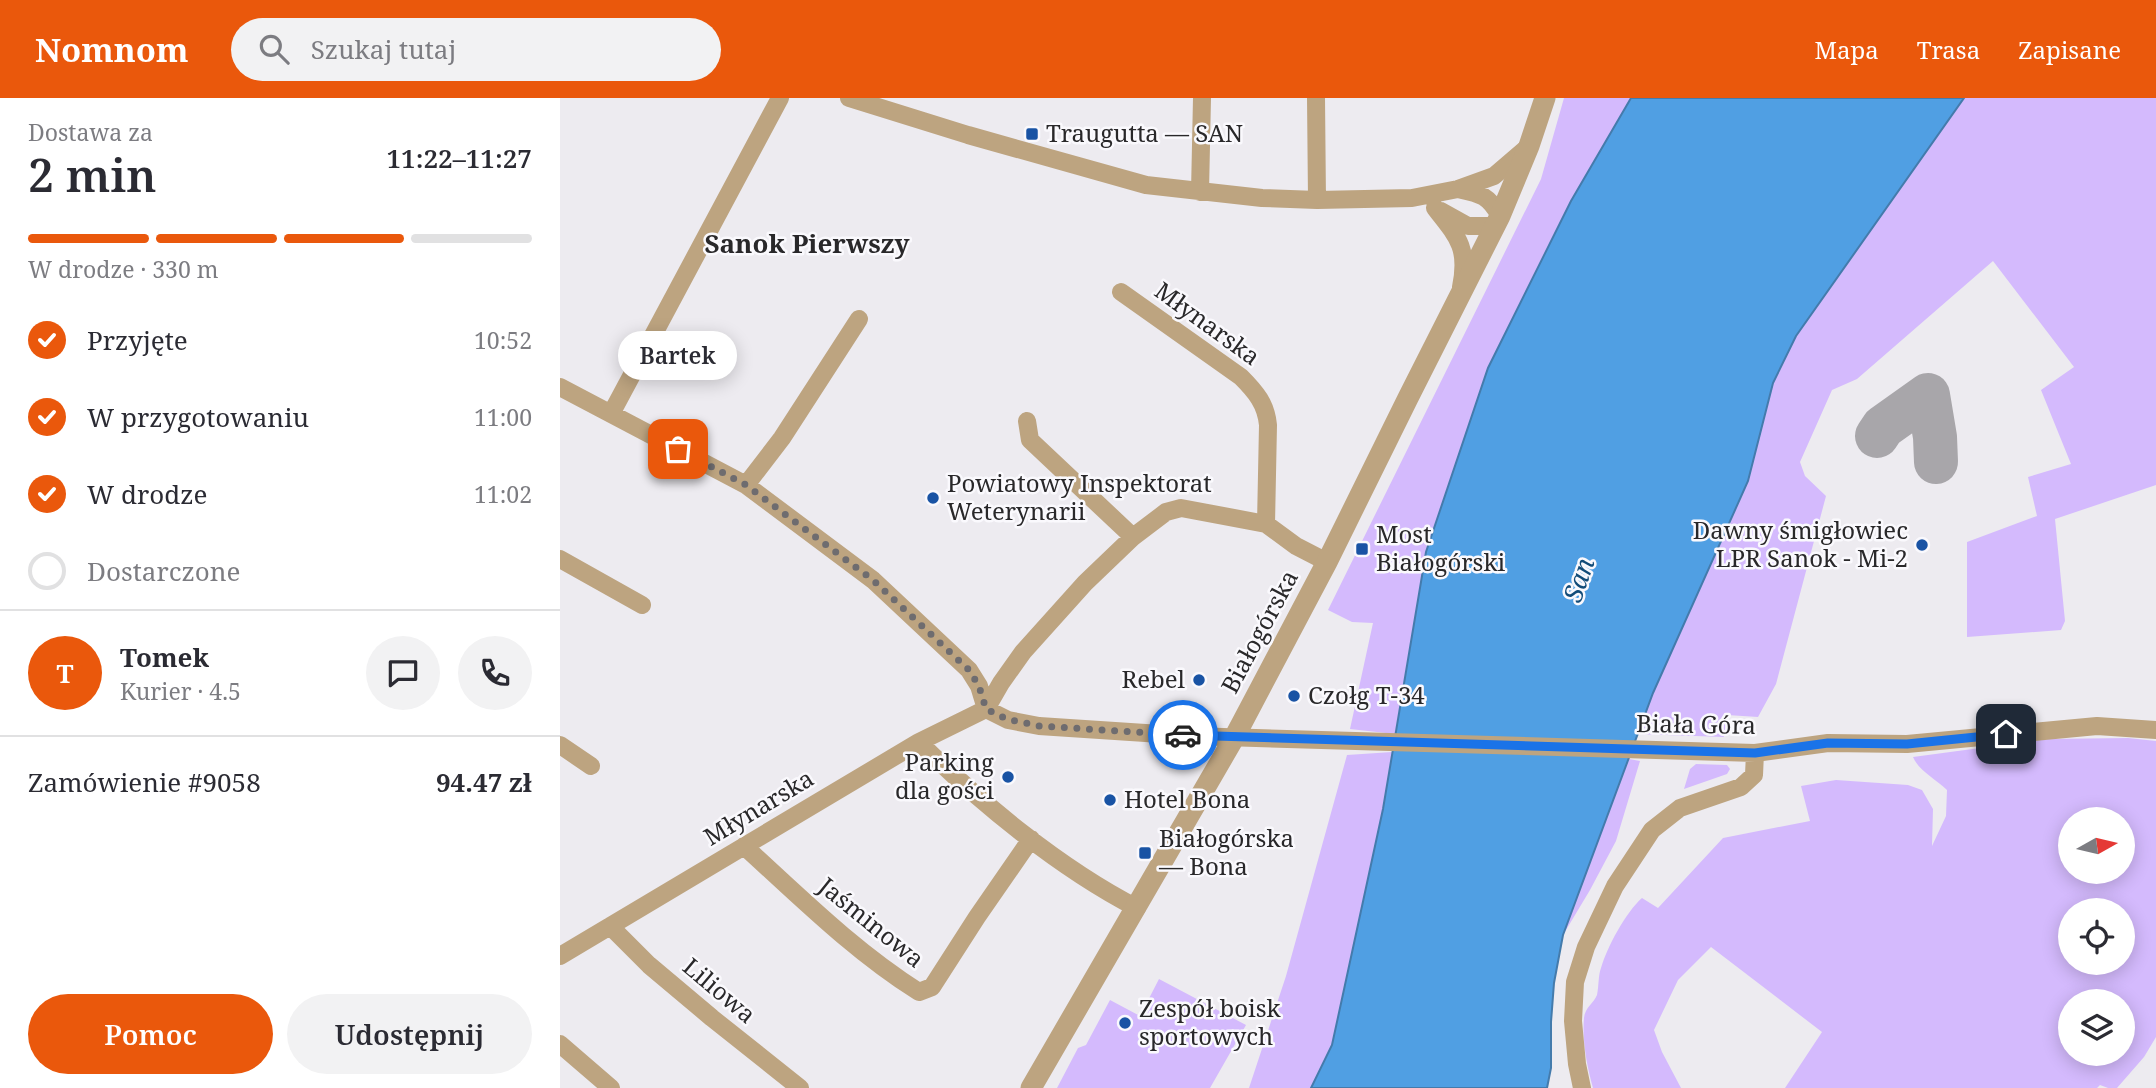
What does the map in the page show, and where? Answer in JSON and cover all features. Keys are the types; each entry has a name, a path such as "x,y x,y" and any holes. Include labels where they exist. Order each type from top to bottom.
{"street":[{"path":"611,414 780,98"},
{"path":"849,98 887,103 968,135 1146,185 1262,198 1412,198 1458,189 1494,176 1529,146"},
{"path":"1200,192 1202,98"},
{"path":"1316,98 1317,200"},
{"name":"Białogórska","path":"1031,1088 1234,738 1327,562 1498,221 1529,146 1545,98"},
{"path":"1412,198 1468,226 1498,221 1493,203 1481,194 1458,189"},
{"path":"1435,208 1458,237 1462,251 1464,270 1458,301"},
{"name":"Młynarska","path":"1121,292 1241,377 1258,394 1267,411 1268,425 1266,524"},
{"path":"746,485 782,438 859,319"},
{"path":"560,387 746,485 873,580 969,670 979,686 986,709 1007,719 1039,726 1234,738"},
{"path":"1027,421 1030,440 1133,537"},
{"path":"986,709 1001,682 1023,652 1085,583 1133,537 1166,512 1181,508 1266,524 1296,546 1327,562"},
{"path":"560,559 642,605"},
{"name":"Młynarska","path":"560,956 919,742 986,709"},
{"name":"Biała Góra","path":"1234,738 1277,737 1755,753 1828,743 1907,744 2097,726 2156,730"},
{"path":"919,742 1031,839 1117,898 1137,908"},
{"path":"560,745 590,766"},
{"path":"1582,1088 1573,1021 1575,982 1586,947 1615,886 1652,830 1680,808 1741,788 1754,775 1755,753"},
{"name":"Jaśminowa","path":"744,846 842,936 919,992 932,988 1031,839"},
{"name":"Liliowa","path":"610,926 660,974 800,1088"},
{"path":"560,1044 611,1088"}],"shaded area":[{"path":"1564,98 1631,98 1571,201 1488,368 1426,552 1395,734 1350,729 1373,623 1352,622 1328,610 1541,179"},
{"path":"1964,98 2156,98 2156,485 2055,519 2065,621 2061,630 1967,637 1967,542 2037,516 2028,477 2071,464 2041,390 2074,367 1993,261 1857,379 1832,390 1800,462 1805,476 1826,496 1776,684 1758,717 1727,715 1724,737 1637,734 1748,481 1773,383 1796,336"},
{"path":"2128,738 2156,741 2156,1037 2144,1057 2117,1088 2100,1085 2097,1088 1785,1088 1822,1032 1711,947 1678,980 1654,1030 1681,1088 1593,1088 1584,1044 1585,1014 1597,995 1600,971 1612,940 1642,898 1658,908 1723,838 1810,821 1801,786 1836,780 1908,785 1922,790 1933,809 1932,846 1946,816 1947,790 1923,771 1913,757 2047,739"},
{"path":"1392,752 1383,809 1332,1045 1311,1088 1249,1088 1286,976 1347,755"},
{"path":"1629,759 1640,761 1616,841 1563,935"},
{"path":"1696,764 1727,765 1730,769 1727,774 1684,789 1690,769"},
{"name":"Zespół boisk sportowych","path":"1159,979 1246,1025 1210,1088 1057,1088 1078,1048 1086,1045 1110,1000 1140,1016"}],"water":[{"name":"San","path":"1631,98 1964,98 1796,336 1773,383 1748,481 1653,693 1563,935 1554,983 1551,1068 1547,1088 1311,1088 1332,1045 1383,809 1426,552 1488,368 1571,201"}],"taxiway":[{"path":"1877,436 1883,427 1928,395 1936,462"}],"way so far":[{"path":"678,449 746,485 873,580 969,670 979,686 986,709 1023,724 1183,735"}],"place":[{"name":"Traugutta — SAN","path":"1032,134"},
{"name":"Bartek","path":"678,449"},
{"name":"Powiatowy Inspektorat Weterynarii","path":"933,498"},
{"name":"Dawny śmigłowiec LPR Sanok - Mi-2","path":"1922,545"},
{"name":"Most Białogórski","path":"1362,549"},
{"name":"Rebel","path":"1199,680"},
{"name":"Czołg T-34","path":"1294,696"},
{"name":"Parking dla gości","path":"1008,777"},
{"name":"Hotel Bona","path":"1110,800"},
{"name":"Białogórska — Bona","path":"1145,853"},
{"name":"Zespół boisk sportowych","path":"1125,1023"}],"district":[{"name":"Sanok Pierwszy","path":"807,244"}],"route":[{"path":"1183,735 1755,753 1828,743 1907,744 2006,734"}]}
